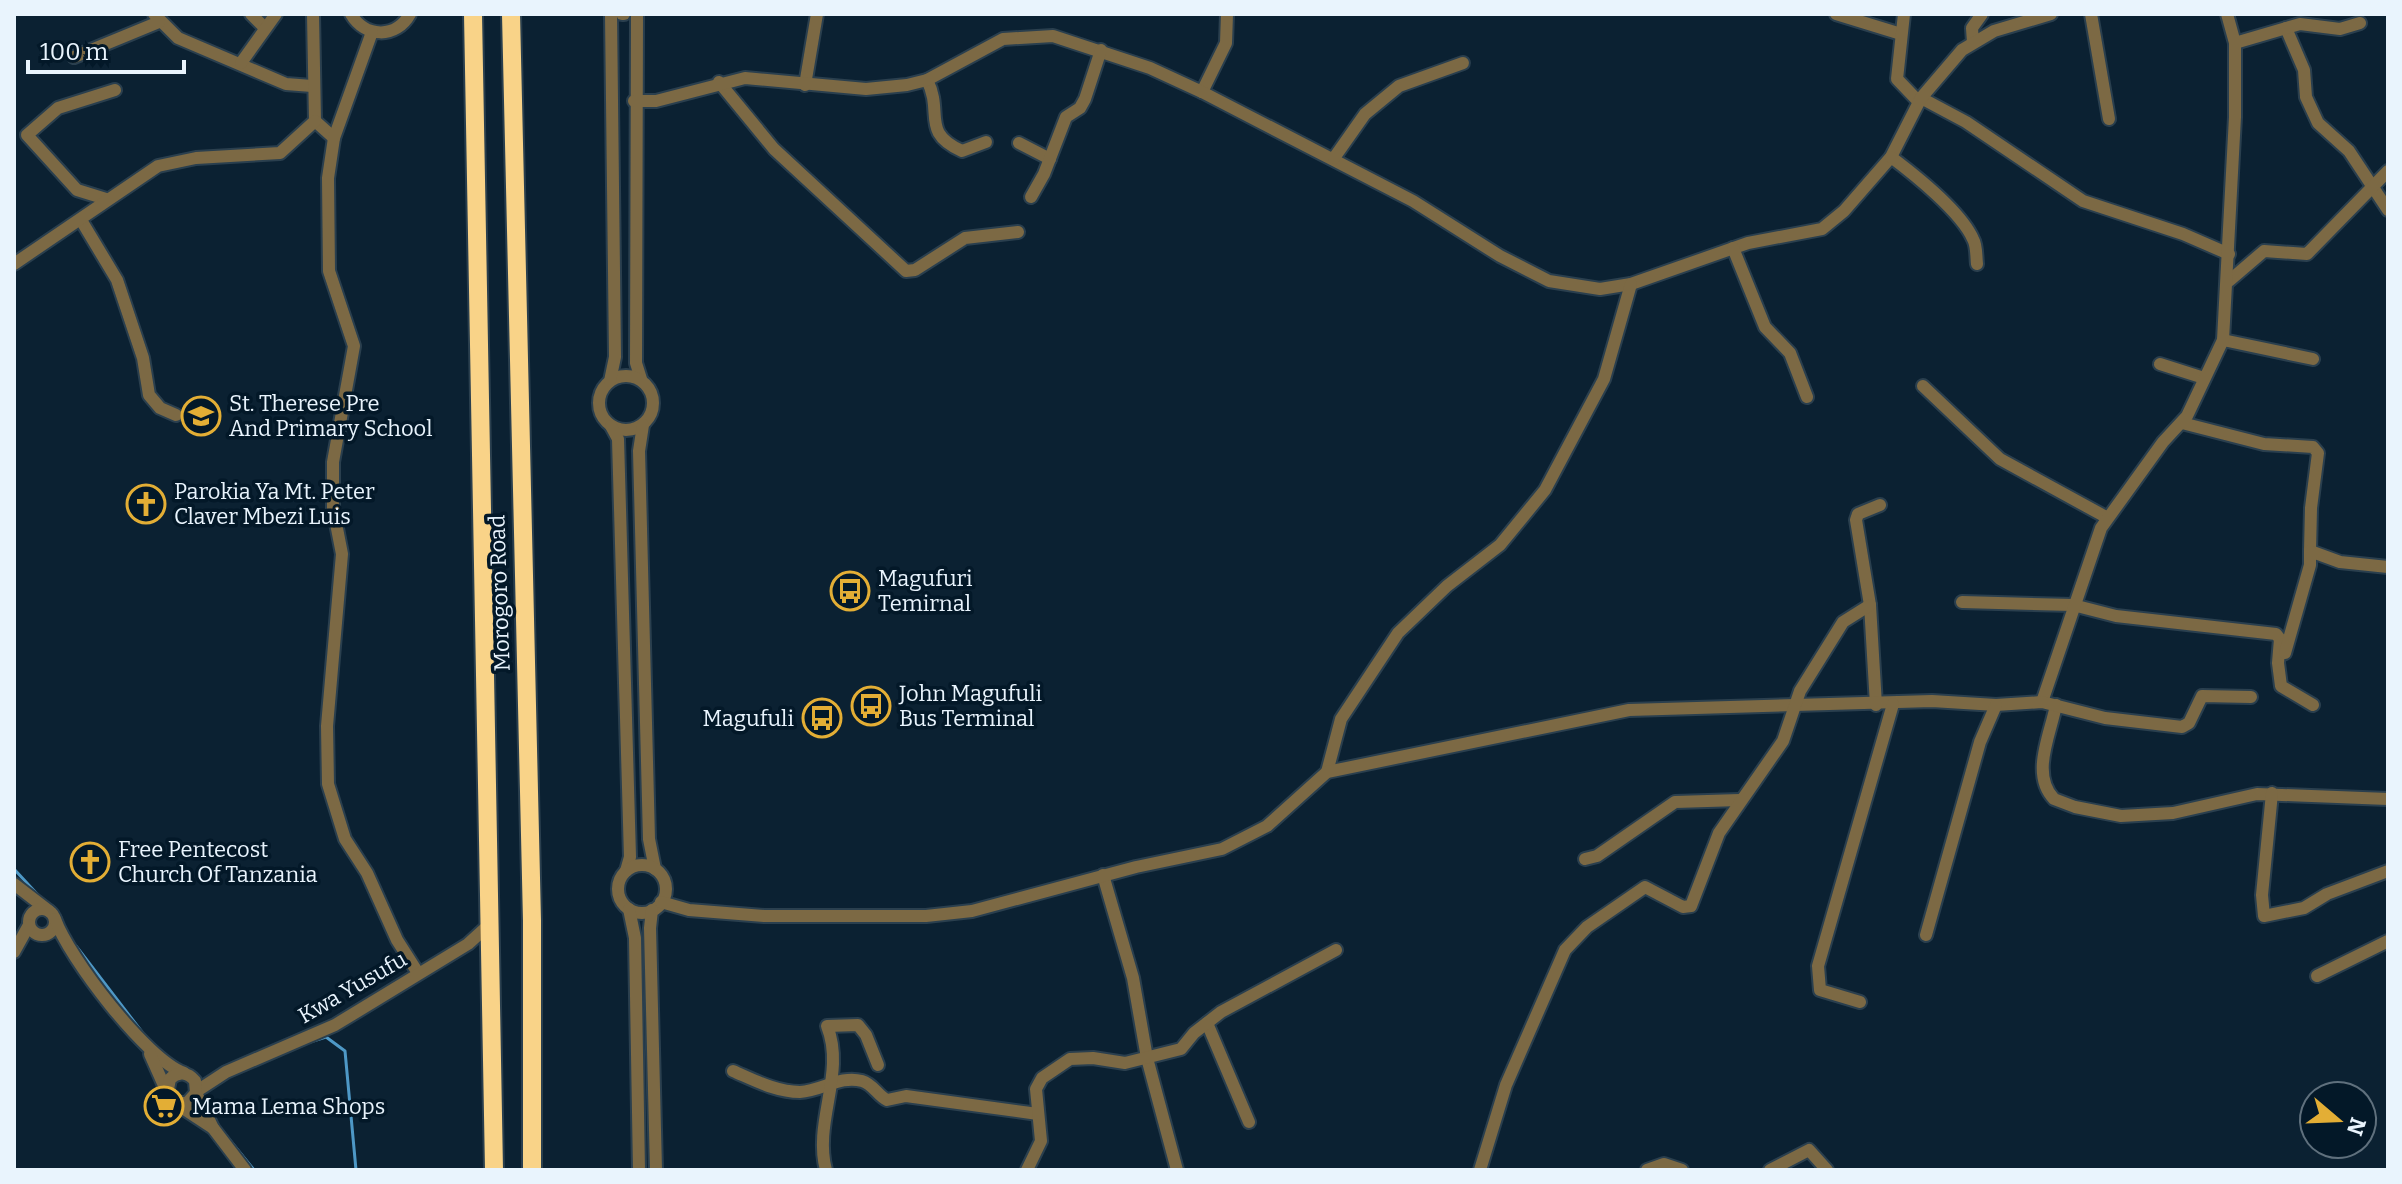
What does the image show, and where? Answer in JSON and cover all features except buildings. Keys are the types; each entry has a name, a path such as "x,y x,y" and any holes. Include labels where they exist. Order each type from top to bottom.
{"highway":[{"name":"Morogoro Road","path":"473,14 494,1170"},
{"name":"Morogoro Road","path":"511,14 532,921 532,1170"}],"street":[{"path":"251,14 265,28"},
{"path":"241,63 276,14"},
{"path":"313,14 315,121 334,138"},
{"path":"351,14 360,25 372,32 395,30 410,14"},
{"path":"610,381 615,357 616,217 611,14"},
{"path":"637,14 634,101 636,363 641,379 650,389 653,402 651,414 643,425 639,451 649,839 655,869 665,884 650,928 656,1170"},
{"path":"805,85 817,14"},
{"path":"1202,92 1226,43 1227,14"},
{"path":"1836,14 1901,34"},
{"path":"1904,14 1897,79 1920,100 1966,122 2083,201 2229,254"},
{"path":"1973,42 1972,28 1982,14"},
{"path":"634,101 656,101 719,82 753,79 866,89 927,80 996,42 1017,36 1053,36 1101,50 1202,92 1413,201 1512,263 1549,281 1600,289 1631,284 1733,248 1822,229 1844,211 1891,157 1920,100 1947,65 1973,42 1994,31 2051,14"},
{"path":"2091,14 2109,119"},
{"path":"2042,702 2073,605 2106,517 2163,442 2182,423 2223,340 2229,281 2235,43 2227,14"},
{"path":"74,57 156,18 178,38 286,84 312,86"},
{"path":"2235,43 2300,24 2340,29 2360,23"},
{"path":"2286,28 2304,70 2306,97 2318,123 2349,151 2388,210"},
{"path":"372,32 334,138 326,207 329,271 354,346 333,462 333,508 342,554 327,726 328,784 345,839 367,873 397,940 418,973"},
{"path":"1031,197 1066,117 1080,108 1085,99 1101,50"},
{"path":"1334,158 1365,114 1399,86 1463,63"},
{"path":"927,80 935,97 934,128 941,140 962,151 986,142"},
{"path":"719,82 774,149 906,271 915,270 965,238 1018,232"},
{"path":"106,199 77,190 27,135 58,108 115,90"},
{"path":"14,264 158,166 196,158 280,153 315,121"},
{"path":"1019,143 1050,159"},
{"path":"1891,157 1969,232 1975,243 1977,264"},
{"path":"2229,281 2264,251 2307,254 2388,171"},
{"path":"81,220 117,280 143,358 149,395 160,408 176,415"},
{"path":"1733,248 1765,327 1790,353 1807,397"},
{"path":"1327,772 1341,719 1398,633 1447,586 1500,545 1545,490 1604,379 1631,284"},
{"path":"2223,340 2313,359"},
{"path":"2160,364 2204,378"},
{"path":"639,1170 635,938 629,909 619,894 619,882 630,857 618,439 602,417 599,404 601,391 610,381 622,376 641,379"},
{"path":"1923,386 2000,459 2106,517"},
{"path":"2182,423 2264,444 2316,449 2310,565 2279,677"},
{"path":"611,426 631,430 643,425"},
{"path":"1876,705 1870,605 1856,520 1858,514 1880,505"},
{"path":"2310,551 2340,562 2388,567"},
{"path":"1962,602 2073,605 2124,617 2276,634 2281,641 2279,677 2284,691 2313,705"},
{"path":"1480,1170 1506,1085 1571,941 1645,887 1683,907 1691,906 1712,848 1740,800 1783,741 1793,718 1792,705 1843,622 1870,605"},
{"path":"629,909 640,913 657,906 764,916 926,916 1016,901 1103,875 1203,855 1237,843 1267,826 1327,772 1629,710 1932,701 1996,705 2042,702 2105,718 2182,727 2189,723 2202,696 2251,697"},
{"path":"1860,1002 1820,990 1818,966 1893,704"},
{"path":"1926,935 1980,742 1996,705"},
{"path":"2056,705 2044,754 2044,777 2049,794 2062,804 2121,816 2173,813 2223,799 2272,793 2388,799"},
{"path":"2272,793 2262,895 2264,916 2304,908 2327,894 2388,871"},
{"path":"1585,859 1597,856 1675,802 1740,800"},
{"path":"626,871 637,866 655,869"},
{"path":"1103,875 1137,991 1147,1058 1162,1102 1177,1170"},
{"path":"17,887 52,915 70,951 143,1041 164,1063 195,1081 213,1128 245,1170"},
{"path":"17,887 29,922 42,935 70,951"},
{"path":"16,950 35,911 52,915"},
{"path":"16,950 53,929 52,915"},
{"name":"Kwa Yusufu","path":"186,1074 206,1077 226,1072 335,1025 468,944 490,924"},
{"path":"2317,976 2388,941"},
{"path":"1027,1170 1041,1141 1034,1102 1042,1078 1065,1062 1079,1058 1125,1063 1181,1049 1207,1023 1336,950"},
{"path":"1207,1023 1249,1122"},
{"path":"826,1170 822,1146 834,1047 827,1026 858,1025 866,1035 878,1065"},
{"path":"143,1041 175,1103 213,1128"},
{"path":"733,1071 768,1086 800,1092 832,1082 864,1082 887,1100 906,1096 1038,1114"},
{"name":"Kwa Yusufu","path":"197,1092 226,1072"},
{"path":"166,1090 170,1079 186,1074"},
{"path":"175,1103 187,1103 197,1092"},
{"path":"1770,1170 1809,1150 1827,1170"},
{"path":"1647,1170 1664,1164 1682,1170"}],"waterway":[{"path":"14,869 38,895"},
{"path":"76,946 142,1032"},
{"path":"310,1042 326,1037 345,1051 356,1170"},
{"path":"224,1133 254,1170"}],"place":[{"name":"St. Therese Pre And Primary School","path":"201,416"},
{"name":"Parokia Ya Mt. Peter Claver Mbezi Luis","path":"146,504"},
{"name":"Magufuri Temirnal","path":"850,591"},
{"name":"John Magufuli Bus Terminal","path":"871,706"},
{"name":"Magufuli","path":"822,718"},
{"name":"Free Pentecost Church Of Tanzania","path":"90,862"},
{"name":"Mama Lema Shops","path":"164,1106"}]}
